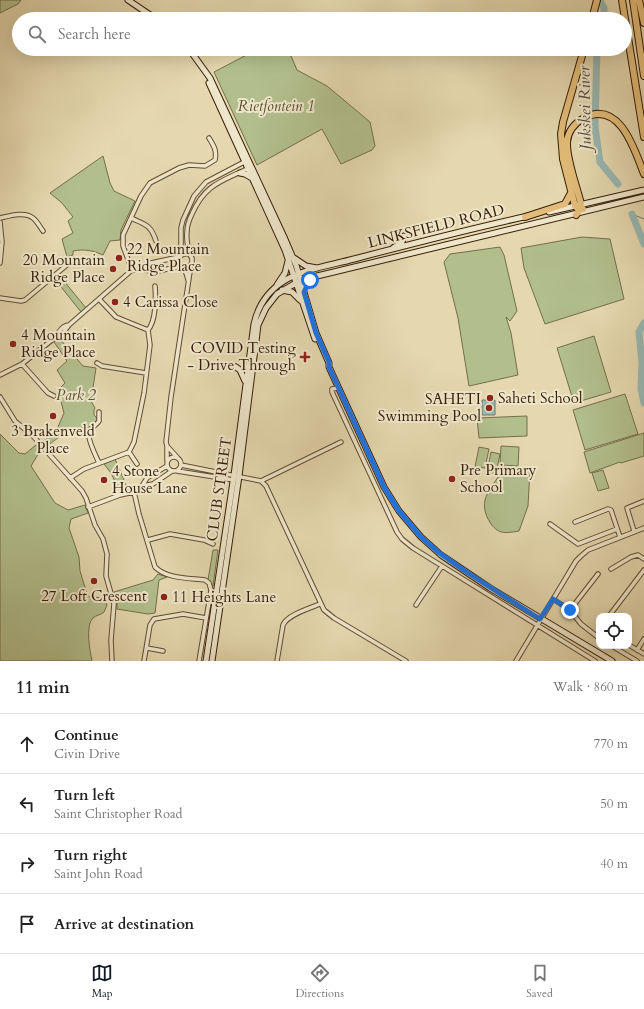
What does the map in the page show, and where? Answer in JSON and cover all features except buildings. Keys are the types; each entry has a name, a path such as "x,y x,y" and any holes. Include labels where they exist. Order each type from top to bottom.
{"highway":[{"path":"622,0 624,12"},
{"path":"632,0 644,76"},
{"path":"639,0 644,23"},
{"path":"580,207 571,192 563,159 561,134 582,56"},
{"path":"631,56 644,137"},
{"path":"576,215 580,207 568,157 567,143 574,125 581,119 589,116 600,115 613,119 625,130 632,143 644,174"},
{"path":"526,217 565,204 568,201 571,192"}],"main road":[{"path":"128,0 146,12"},
{"path":"194,56 212,83 290,259 314,338 326,364 329,367 384,487 399,511 410,526 438,552 540,619 612,661"},
{"path":"250,167 253,179 290,259 306,266 318,268"},
{"path":"240,173 253,179"},
{"name":"LINKSFIELD ROAD","path":"257,321 263,301 276,287 296,275 389,250 526,217 580,207 643,190"},
{"name":"LINKSFIELD ROAD","path":"257,321 282,290 313,277 409,253 576,215 644,197"},
{"path":"580,207 631,200"},
{"path":"389,250 402,242 404,236"},
{"path":"276,287 285,273 290,259"},
{"path":"304,292 307,284 313,277"},
{"path":"298,282 304,292 316,333 329,362 329,367"},
{"path":"282,290 292,292 302,302"},
{"name":"CLUB STREET","path":"206,661 236,478 246,382 257,321"},
{"name":"CLUB STREET","path":"212,661 257,332 257,321"},
{"path":"236,367 240,370 246,382"}],"street":[{"path":"132,270 122,240 125,229 141,196 150,183 179,168 189,165 205,166 215,160 215,148 209,138"},
{"path":"189,281 179,264 181,228 194,196 206,182 246,161"},
{"path":"172,471 167,466 167,427 170,422 180,353 179,345 193,260 189,254 187,229 190,219 203,194 218,182 250,167"},
{"path":"0,218 29,215 43,231"},
{"path":"131,218 152,229 156,241"},
{"path":"0,222 2,249 0,264"},
{"path":"143,269 151,263 189,254"},
{"path":"0,298 21,301 25,300 74,259"},
{"path":"168,260 169,268"},
{"path":"0,374 22,364 57,336 65,325 69,325 132,270 143,269 152,272 169,268 186,268 191,265"},
{"path":"70,478 80,471 98,463 129,452 134,442 144,393 150,345 148,330 152,324 156,296 155,286"},
{"path":"99,299 116,317 148,330"},
{"path":"22,364 48,393 54,396"},
{"path":"97,364 146,374"},
{"path":"338,388 332,389 332,392 397,532 402,539 412,548 595,661"},
{"path":"0,397 15,421 33,436 82,491 86,498 88,507 103,540 107,554 106,576 114,604 111,640 112,661"},
{"path":"98,463 88,434 90,430 100,421 99,412"},
{"path":"261,481 341,442"},
{"path":"167,446 181,460 181,465 177,471"},
{"path":"129,452 137,464"},
{"path":"167,462 172,457 177,457"},
{"path":"181,465 236,478"},
{"path":"88,507 120,495 134,492 142,486 147,478 167,466"},
{"path":"142,486 148,486 172,471 249,478 261,481 266,486 320,604 327,613 406,661"},
{"path":"157,472 160,479"},
{"path":"134,492 153,562 159,571 168,575 205,580 209,583 211,590 199,661"},
{"path":"634,531 627,508 644,501"},
{"path":"575,522 608,509 611,510 620,537"},
{"path":"550,524 578,544 617,529"},
{"path":"516,661 540,619 581,556 588,550 644,528"},
{"path":"148,540 170,534 204,540 213,544"},
{"path":"611,569 634,556 638,555 644,559"},
{"path":"416,605 442,566"},
{"path":"611,613 644,570"},
{"path":"570,610 598,574"},
{"path":"553,599 570,610 581,624 596,636"},
{"path":"277,661 285,621 320,604"},
{"path":"144,661 150,625 154,619 183,614 206,618"},
{"path":"638,650 644,639"},
{"path":"632,647 644,654"},
{"path":"146,648 163,651"},
{"path":"617,649 637,661"}],"green space":[{"path":"0,0 21,0 18,4 0,13"},
{"name":"Rietfontein 1","path":"245,56 291,56 297,70 327,86 370,122 375,146 372,150 341,164 322,129 257,165 214,72"},
{"path":"103,156 110,183 114,191 135,201 121,230 120,240 110,241 103,255 88,250 81,250 73,251 73,255 67,257 62,239 73,233 68,221 73,217 62,203 50,193"},
{"path":"582,237 610,239 624,299 545,324 524,268 521,248"},
{"path":"500,247 504,255 517,311 510,321 506,317 511,333 518,375 469,386 458,318 444,262 450,254"},
{"path":"59,275 86,308 81,312 54,278"},
{"path":"594,336 611,392 574,403 557,348"},
{"name":"Park 2","path":"59,338 83,366 96,368 91,401 95,408 94,415 98,419 88,428 71,430 46,447 40,443 55,434 64,413 58,390 65,383 57,370 67,361 54,342"},
{"path":"625,394 638,434 585,450 573,410"},
{"path":"527,416 527,436 479,438 477,418"},
{"path":"644,433 644,456 621,463 620,462 590,473 584,452"},
{"path":"0,434 19,453 25,454 36,445 40,451 31,466 55,503 68,510 85,505 88,513 71,519 69,528 79,557 80,571 87,594 90,597 104,598 107,605 104,612 93,618 89,626 92,661 0,661"},
{"path":"501,446 519,447 518,466 500,465"},
{"path":"479,447 489,449 485,468 475,467"},
{"path":"491,452 500,454 496,474 487,472"},
{"path":"115,459 127,487 119,490 111,473 104,464"},
{"path":"504,467 530,469 528,506 519,531 507,533 500,532 494,528 486,515 484,507 487,494"},
{"path":"603,470 609,488 598,491 592,473"},
{"path":"213,550 218,550 213,586 208,580"},
{"path":"158,574 167,577 159,580 155,613 148,614 117,609 114,592 153,580"}],"water":[{"name":"SAHETI Swimming Pool","path":"482,400 495,400 495,415 482,415"}],"waterway":[{"name":"Jukskei River","path":"600,0 604,8 604,12"},
{"name":"Jukskei River","path":"597,56 595,127 600,162 618,184"},
{"path":"632,214 644,219"},
{"name":"Jukskei River","path":"632,214 644,244"},
{"name":"Jukskei River","path":"644,323 639,332 642,363 641,389 644,403"}],"place":[{"name":"22 Mountain Ridge Place","path":"119,258"},
{"name":"20 Mountain Ridge Place","path":"113,269"},
{"name":"4 Carissa Close","path":"115,302"},
{"name":"4 Mountain Ridge Place","path":"13,344"},
{"name":"COVID Testing - Drive Through","path":"305,357"},
{"name":"Saheti School","path":"490,398"},
{"name":"SAHETI Swimming Pool","path":"489,408"},
{"name":"3 Brakenveld Place","path":"53,416"},
{"name":"Pre Primary School","path":"452,479"},
{"name":"4 Stone House Lane","path":"104,480"},
{"name":"27 Loft Crescent","path":"94,581"},
{"name":"11 Heights Lane","path":"164,597"}],"route":[{"path":"310,280 304,292 316,333 329,362 329,367 384,487 410,526 438,552 494,591 540,619 553,599 570,610"}]}
